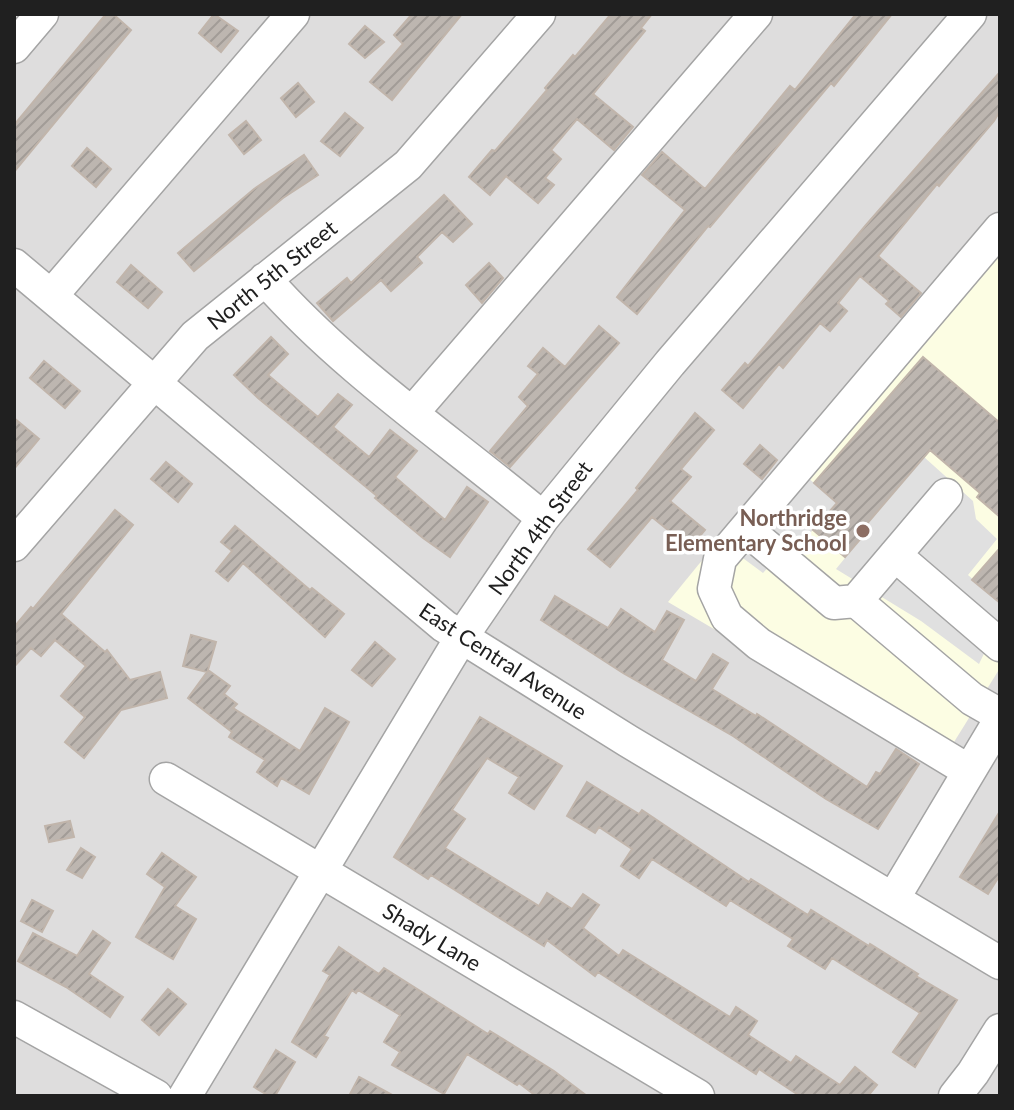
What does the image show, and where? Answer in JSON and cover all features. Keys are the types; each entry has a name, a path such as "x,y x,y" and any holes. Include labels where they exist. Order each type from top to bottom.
{"street":[{"path":"14,47 42,14"},
{"path":"51,296 293,14"},
{"name":"North 5th Street","path":"14,545 195,336 408,165 539,14"},
{"path":"413,412 756,14"},
{"name":"North 4th Street","path":"185,1096 461,638 543,518 670,363 970,14"},
{"path":"969,771 759,644 727,617 714,589 720,559 1000,229"},
{"name":"East Central Avenue","path":"14,265 461,638 615,734 1000,963"},
{"path":"265,279 309,325 543,518"},
{"path":"746,529 834,603 856,601 946,495"},
{"path":"895,555 1000,645"},
{"path":"856,601 972,699 1000,717 893,899"},
{"name":"Shady Lane","path":"166,779 698,1096"},
{"path":"14,1017 156,1096"},
{"path":"955,1096 1000,1030"}],"shaded area":[{"path":"14,14 1000,14 1000,1096 14,1096"},
{"name":"Northridge Elementary School","path":"1000,213 1000,668 941,763 668,602 784,460"},
{"path":"924,457 973,501 976,519 997,539 968,575 1000,603 1000,620 979,664 921,621 836,569 863,536 864,527"},
{"path":"799,470 837,503 778,569 771,564 763,573 732,550"}],"building":[{"path":"106,14 113,14 131,30 14,172 14,125"},
{"path":"214,14 238,31 221,52 199,33"},
{"path":"412,14 462,14 392,100 370,82 403,44 394,35"},
{"path":"611,14 652,14 641,28 645,31 593,94 633,127 614,150 577,119 551,150 561,159 545,178 554,185 538,203 506,176 490,195 469,177 492,150 495,151 547,90 545,88"},
{"path":"856,14 892,14 834,86 831,83 708,226 637,314 617,297 685,210 642,175 662,152 705,189 790,86 795,90"},
{"path":"365,26 384,42 365,58 349,44"},
{"path":"1000,72 1000,111 994,121 878,256 921,293 901,317 886,304 889,301 860,276 838,303 847,311 830,331 820,323 783,368 779,364 743,408 722,390 745,363 748,366"},
{"path":"298,83 314,102 296,117 281,98"},
{"path":"345,113 363,128 340,156 321,141"},
{"path":"246,121 261,140 244,154 229,135"},
{"path":"87,148 111,169 96,187 72,166"},
{"path":"304,155 318,175 283,198 194,271 178,253 254,189"},
{"path":"444,195 472,224 453,242 442,232 417,257 422,263 391,291 381,280 333,321 317,303 347,278 351,283"},
{"path":"489,263 503,278 482,303 466,285"},
{"path":"131,265 162,292 148,308 117,282"},
{"path":"599,326 619,343 510,467 490,451 528,406 519,397 538,374 528,366 543,348 565,367"},
{"path":"271,337 288,354 268,375 318,417 338,394 352,405 333,427 369,457 390,430 417,451 395,477 445,520 467,487 488,502 450,557 375,498 377,496 234,375"},
{"path":"923,357 1000,423 1000,517 977,497 980,493 930,450 859,533 863,536 845,557 813,530 837,503 814,483"},
{"path":"44,361 80,391 65,408 30,378"},
{"path":"695,413 714,430 681,469 691,477 670,501 705,530 690,548 652,517 610,567 588,549 638,490 636,488"},
{"path":"14,418 39,439 14,469"},
{"path":"760,445 777,460 762,479 744,464"},
{"path":"166,462 192,484 178,502 151,479"},
{"path":"115,510 133,525 61,614 105,652 107,650 130,680 160,672 167,698 121,710 84,758 65,742 85,717 61,696 86,666 55,640 41,656 31,648 14,667 14,627 31,607 33,609"},
{"path":"235,526 310,590 312,588 344,614 325,637 243,563 228,581 216,571 232,551 221,542"},
{"path":"1000,548 1000,603 972,580"},
{"path":"555,596 608,628 621,609 655,632 667,611 684,620 662,660 696,681 713,654 728,663 712,689 757,714 867,787 876,772 880,774 896,749 919,764 878,829 826,799 733,736 623,673 541,620"},
{"path":"191,635 216,642 208,670 230,686 224,694 237,704 233,708 300,751 325,708 349,722 309,794 281,778 277,786 257,772 265,760 229,737 232,732 188,698 207,672 183,666"},
{"path":"375,642 395,659 372,686 352,670"},
{"path":"480,717 562,766 534,809 509,793 519,777 487,758 452,810 465,819 445,848 539,906 547,893 572,909 583,894 599,905 583,928 619,956 623,950 730,1017 736,1007 757,1021 748,1035 791,1063 796,1056 840,1085 855,1067 877,1085 868,1096 800,1096 759,1069 756,1074 598,972 595,976 547,940 544,946 431,875 428,879 394,857"},
{"path":"587,782 639,814 642,810 749,882 751,879 808,915 811,910 870,944 957,1000 915,1067 893,1052 920,1013 832,958 825,969 788,946 793,939 730,900 726,906 652,859 639,878 621,866 632,849 599,827 595,833 567,816"},
{"path":"1000,811 1000,875 988,894 960,877"},
{"path":"70,821 74,837 49,842 45,826"},
{"path":"81,848 95,857 82,878 67,870"},
{"path":"162,853 196,877 175,906 196,919 173,959 136,937 165,887 147,874"},
{"path":"32,900 53,911 42,932 21,921"},
{"path":"93,931 110,943 89,974 123,997 110,1017 66,987 18,961 33,933 77,956"},
{"path":"339,947 379,974 384,968 488,1034 490,1031 587,1096 536,1096 467,1054 444,1094 392,1065 400,1052 384,1042 400,1015 358,990 356,993 352,990 324,1036 328,1038 316,1057 292,1042 330,975 323,971"},
{"path":"168,989 186,1004 159,1035 142,1020"},
{"path":"276,1050 295,1062 275,1096 269,1096 254,1087"},
{"path":"359,1077 394,1096 349,1096"}],"place":[{"name":"Northridge Elementary School","path":"863,531"}]}
